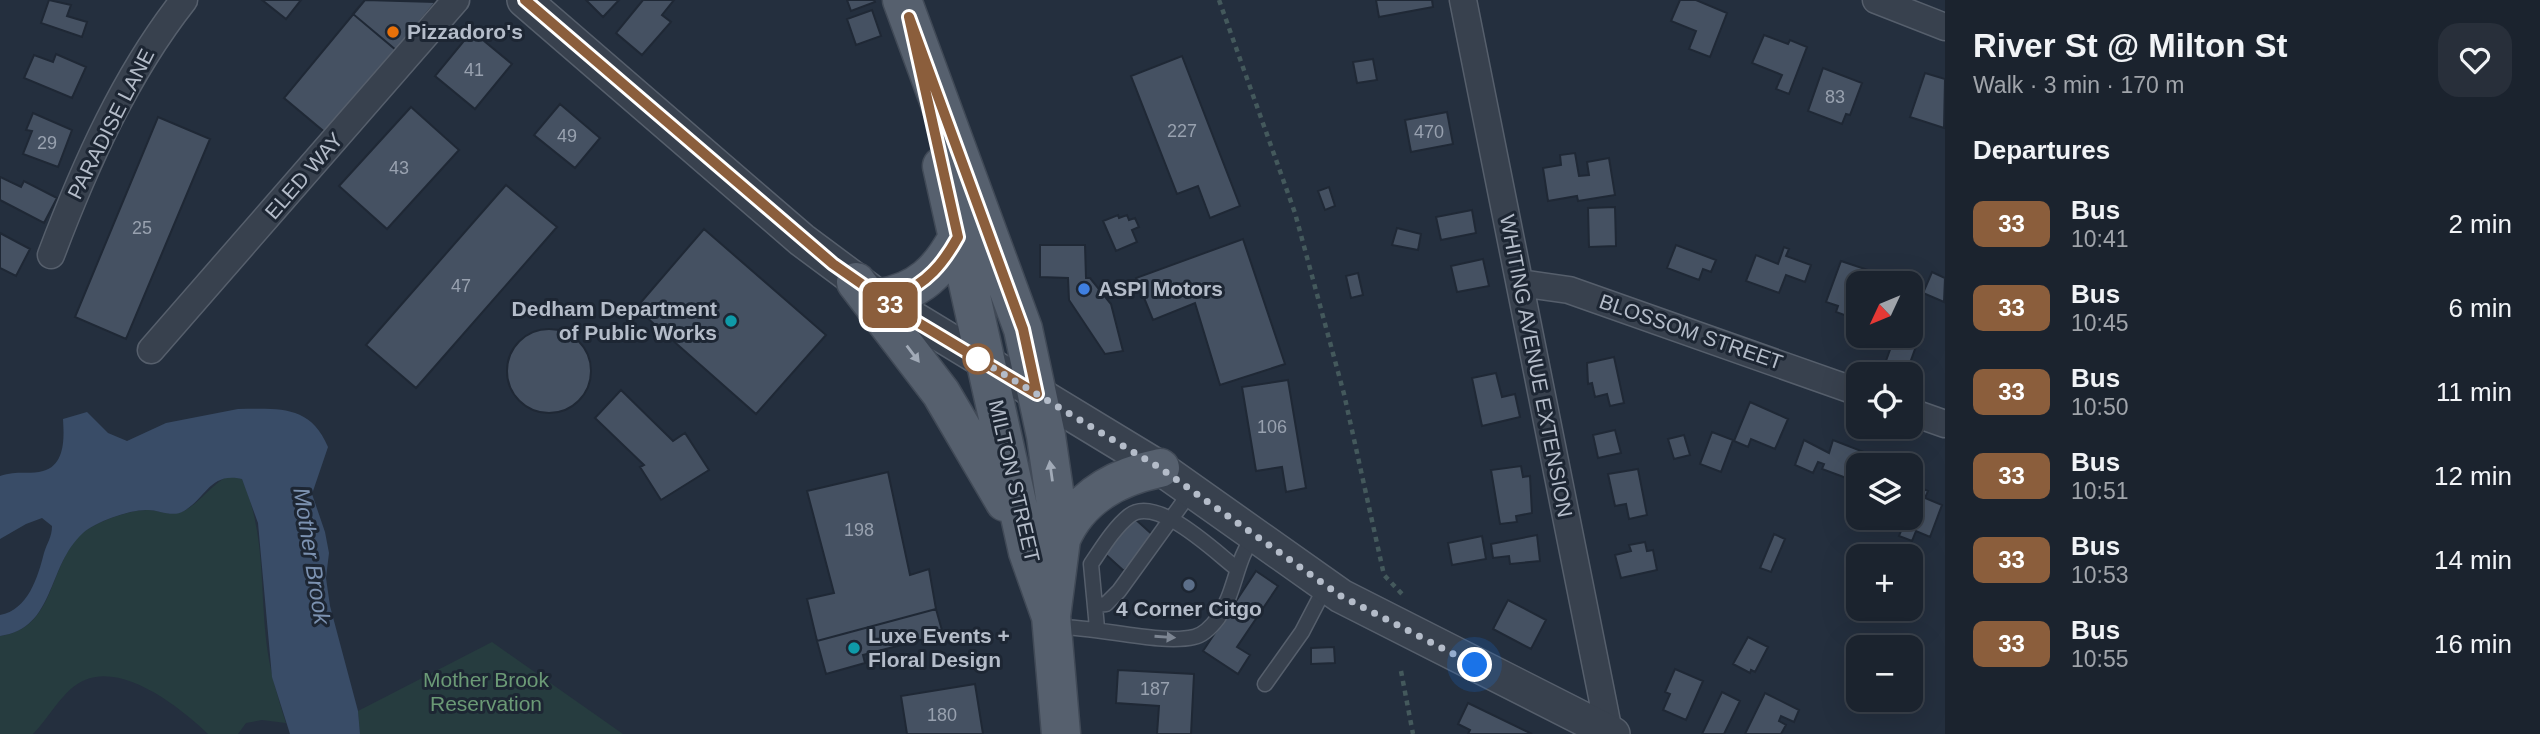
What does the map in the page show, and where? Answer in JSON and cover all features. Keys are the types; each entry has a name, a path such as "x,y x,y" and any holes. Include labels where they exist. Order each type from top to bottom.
{"main road":[{"name":"MILTON STREET","path":"906,8 988,365 1044,545"},
{"name":"MILTON STREET","path":"906,8 1023,329 1037,394 1044,545 1061,734"},
{"path":"868,290 914,289 945,261 958,237"},
{"path":"868,290 1044,545 1092,497 1125,477 1160,468"}],"street":[{"name":"PARADISE LANE","path":"51,254 69,208 136,67 184,0"},
{"name":"ELED WAY","path":"151,350 456,0"},
{"path":"524,0 802,240 868,290 1160,468 1326,586 1373,615 1611,733"},
{"name":"WHITING AVENUE EXTENSION","path":"1463,0 1611,733"},
{"path":"1875,0 1945,27"},
{"name":"BLOSSOM STREET","path":"1520,283 1569,290 1846,388"},
{"path":"1923,417 1945,425"}],"lane":[{"path":"1096,605 1106,604 1119,591 1192,490"},
{"path":"1097,628 1091,564 1129,516 1147,510 1173,519 1236,568"},
{"path":"1052,622 1168,639 1195,637 1207,631 1219,616 1235,582 1240,554 1254,534"},
{"path":"1265,684 1302,632 1326,586"}],"path":[{"path":"1219,0 1296,213 1344,394 1384,575"},
{"path":"1401,671 1413,734"}],"green space":[{"path":"228,476 242,479 255,518 267,650 286,723 262,720 246,723 238,734 208,734 152,691 135,683 101,676 77,684 33,734 0,734 0,636 18,631 31,622 41,610 61,565 79,536 122,514 141,510 177,513 186,510"},
{"name":"Mother Brook Reservation","path":"492,642 623,734 360,734 358,711"}],"water":[{"name":"Mother Brook","path":"238,409 279,410 302,416 321,433 328,447 312,494 325,532 329,553 326,578 330,606 358,711 360,734 290,734 272,677 258,523 242,479 231,478 216,482 180,513 148,510 132,512 89,529 71,547 62,562 41,609 18,631 0,636 0,615 10,612 25,600 39,572 52,526 42,518 0,539 0,476 51,468 62,449 63,419 87,412 108,433 127,441 166,423"}],"building":[{"path":"49,0 71,5 67,16 87,22 82,37 41,23"},
{"path":"262,0 301,0 286,19"},
{"path":"365,0 436,2 327,134 284,98"},
{"name":"Pizzadoro's","path":"365,0 436,2 396,50 353,14"},
{"path":"586,0 619,0 603,17"},
{"path":"643,0 674,0 662,15 671,22 642,55 616,33"},
{"path":"847,0 874,0 875,2 851,11"},
{"path":"1376,0 1432,0 1433,7 1379,17"},
{"path":"1680,0 1696,0 1727,13 1710,57 1689,49 1696,31 1671,21"},
{"path":"872,10 881,36 856,45 847,19"},
{"path":"472,31 512,64 475,109 435,76"},
{"path":"1764,35 1788,44 1790,40 1807,47 1789,94 1776,89 1782,75 1752,63"},
{"path":"56,54 86,67 72,98 24,78 34,55 53,62"},
{"path":"1182,56 1240,206 1210,218 1198,186 1177,194 1131,76"},
{"path":"1373,59 1377,80 1357,83 1353,62"},
{"path":"1823,68 1862,83 1850,115 1846,114 1842,124 1808,111"},
{"path":"1925,73 1945,79 1944,128 1910,117"},
{"path":"560,104 600,138 575,168 534,135"},
{"path":"411,107 459,150 387,229 339,186"},
{"path":"1447,112 1453,144 1411,152 1405,120"},
{"path":"33,113 72,130 58,167 23,154 32,131 26,130"},
{"path":"158,117 210,139 126,339 75,317"},
{"path":"1575,153 1579,176 1589,175 1587,162 1609,158 1615,195 1578,201 1577,196 1548,201 1543,168 1561,165 1560,155"},
{"path":"0,177 21,187 24,181 57,198 44,223 0,200"},
{"path":"506,185 557,227 416,388 366,345"},
{"path":"1329,187 1335,206 1325,210 1318,191"},
{"path":"1615,207 1616,246 1589,247 1588,208"},
{"path":"1472,210 1476,233 1441,240 1436,217"},
{"path":"1118,215 1119,218 1127,215 1129,220 1135,218 1139,227 1132,230 1137,242 1116,251 1103,221"},
{"path":"1397,228 1421,234 1418,250 1392,245"},
{"name":"Dedham Department of Public Works","path":"704,229 826,335 756,414 636,308"},
{"path":"0,233 30,249 16,276 0,268"},
{"path":"1243,239 1285,364 1220,385 1195,303 1153,320 1136,278"},
{"name":"ASPI Motors","path":"1040,245 1085,245 1086,278 1090,278 1111,304 1123,351 1105,354 1069,300 1068,278 1040,277"},
{"path":"1676,245 1716,260 1711,272 1703,269 1699,280 1667,268"},
{"path":"1784,247 1789,249 1786,256 1811,265 1805,282 1786,275 1779,293 1746,281 1756,255 1778,264"},
{"path":"1483,259 1489,286 1457,292 1451,266"},
{"path":"1841,261 1871,271 1846,271 1846,316 1836,312 1838,306 1826,302"},
{"path":"1932,272 1945,278 1944,302 1923,293"},
{"path":"1358,273 1363,295 1351,298 1346,276"},
{"path":"541,329 557,329 573,336 584,347 591,363 588,387 579,401 557,413 541,413 525,406 514,395 507,379 507,363 514,347 525,336"},
{"path":"1891,348 1915,348 1910,362 1886,362"},
{"path":"1614,357 1624,403 1610,406 1607,394 1595,397 1592,383 1588,384 1587,363"},
{"path":"1496,373 1502,397 1515,394 1520,417 1482,426 1472,378"},
{"path":"1288,380 1306,488 1286,492 1282,467 1256,471 1242,387"},
{"path":"621,390 673,441 685,433 709,470 661,500 640,467 644,465 595,418"},
{"path":"1750,402 1788,419 1775,449 1751,439 1748,447 1734,441"},
{"path":"1615,430 1621,453 1598,458 1593,435"},
{"path":"1712,432 1733,440 1721,472 1700,464"},
{"path":"1684,435 1690,455 1674,459 1668,439"},
{"path":"1804,440 1829,453 1833,440 1866,453 1846,453 1846,478 1822,469 1824,464 1818,462 1813,473 1795,465"},
{"path":"1521,466 1523,477 1530,476 1532,513 1516,516 1517,522 1500,524 1491,470"},
{"path":"1638,469 1647,515 1629,519 1626,504 1615,506 1608,474"},
{"path":"888,472 910,575 929,569 936,609 817,641 807,599 834,593 807,491"},
{"path":"1923,489 1928,491 1925,498 1942,505 1930,537 1916,531 1912,541 1899,536 1901,530 1923,530"},
{"path":"1134,518 1155,537 1124,571 1103,552"},
{"path":"1774,534 1785,539 1771,572 1760,568"},
{"path":"1537,535 1540,561 1510,564 1509,556 1493,558 1491,544"},
{"path":"1482,536 1486,559 1452,565 1448,543"},
{"path":"1645,542 1647,551 1653,550 1657,570 1621,578 1615,555 1631,551 1629,545"},
{"path":"1256,571 1278,586 1237,647 1250,655 1238,674 1203,651"},
{"path":"1508,600 1546,620 1531,649 1493,629"},
{"name":"Luxe Events + Floral Design","path":"936,609 943,634 863,655 865,663 826,674 817,641"},
{"path":"1748,637 1768,647 1755,672 1751,670 1750,673 1733,664"},
{"path":"1334,647 1335,663 1311,664 1311,648"},
{"path":"1675,669 1703,681 1686,720 1663,710 1670,694 1665,692"},
{"path":"1118,670 1194,674 1191,734 1157,734 1159,706 1116,703"},
{"path":"975,684 983,734 907,734 901,696"},
{"path":"1722,692 1740,701 1724,734 1702,734"},
{"path":"1765,693 1799,710 1794,722 1781,716 1779,721 1786,725 1781,734 1745,734"},
{"path":"1468,703 1532,734 1468,734 1470,730 1458,724"}],"bus line":[{"name":"33","path":"525,0 833,264 912,319 1037,394 1023,329 909,17 958,237 945,261 928,279 914,289 898,295"}],"place":[{"name":"Pizzadoro's","path":"393,32"},
{"name":"ASPI Motors","path":"1084,289"},
{"name":"Dedham Department of Public Works","path":"731,321"},
{"name":"4 Corner Citgo","path":"1189,585"},
{"name":"Luxe Events + Floral Design","path":"854,648"}],"route":[{"path":"978,359 975,357 1160,468 1341,596 1373,615 1475,665"}]}
